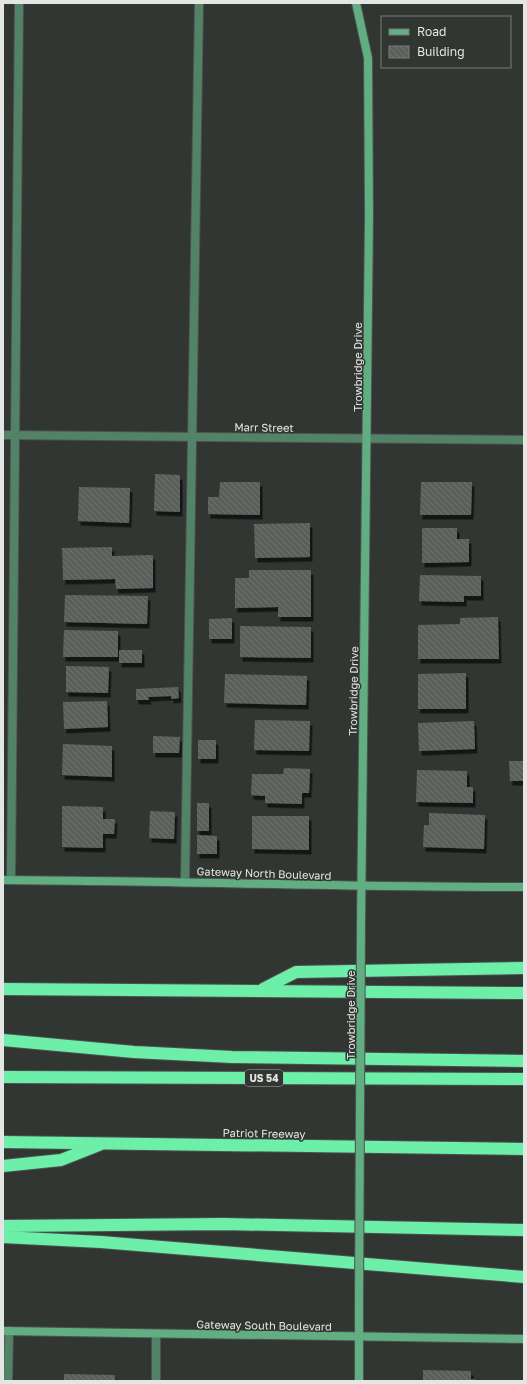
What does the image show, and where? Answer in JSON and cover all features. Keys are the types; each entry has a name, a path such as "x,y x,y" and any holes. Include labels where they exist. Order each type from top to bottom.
{"highway":[{"path":"260,990 296,972 524,968"},
{"path":"3,989 524,993"},
{"path":"3,1040 134,1052 232,1057 524,1061"},
{"name":"US 54","path":"3,1077 524,1079"},
{"name":"Patriot Freeway","path":"3,1142 524,1149"},
{"path":"3,1166 61,1160 103,1144"},
{"path":"3,1226 224,1224 524,1230"},
{"path":"3,1237 110,1243 524,1277"}],"main road":[{"name":"Trowbridge Drive","path":"356,3 368,58 367,439 361,923 359,1381"},
{"name":"Gateway North Boulevard","path":"7,880 185,881 362,887 524,887"},
{"name":"Gateway South Boulevard","path":"6,1331 359,1338 524,1339"}],"street":[{"path":"7,880 16,436 19,3"},
{"path":"185,881 199,3"},
{"name":"Marr Street","path":"3,435 524,440"},
{"path":"6,1331 8,1381"},
{"path":"156,1334 156,1381"}],"building":[{"path":"155,474 180,475 180,512 154,511"},
{"path":"220,482 260,482 260,515 208,514 208,497 219,497"},
{"path":"421,482 472,482 471,515 420,515"},
{"path":"79,487 130,488 129,523 78,521"},
{"path":"310,523 310,557 255,558 254,524"},
{"path":"422,528 457,528 457,539 469,539 469,562 422,563"},
{"path":"112,547 112,556 153,555 153,588 116,589 115,579 63,580 62,548"},
{"path":"249,570 311,570 311,617 278,617 278,607 235,608 235,578 249,578"},
{"path":"420,575 481,576 481,596 464,596 464,602 419,601"},
{"path":"65,595 148,596 147,624 64,622"},
{"path":"498,617 499,659 418,659 418,625 460,624 460,618"},
{"path":"232,618 232,639 209,639 209,619"},
{"path":"240,626 311,627 311,658 240,657"},
{"path":"64,630 118,631 118,657 63,657"},
{"path":"119,650 142,650 142,663 119,663"},
{"path":"66,666 109,667 108,693 66,692"},
{"path":"466,673 466,709 418,709 418,674"},
{"path":"225,674 307,676 306,705 224,703"},
{"path":"178,687 179,698 171,699 171,696 148,697 149,700 136,700 136,689"},
{"path":"107,701 108,727 64,729 63,702"},
{"path":"255,720 310,721 309,751 254,750"},
{"path":"474,721 475,749 419,751 418,723"},
{"path":"153,736 180,737 179,753 153,753"},
{"path":"198,740 216,740 216,759 198,759"},
{"path":"63,744 112,746 112,777 62,775"},
{"path":"509,761 524,761 524,781 510,781"},
{"path":"284,768 310,769 309,793 302,793 302,804 265,803 265,796 251,795 252,774 283,774"},
{"path":"417,770 467,771 467,787 473,787 473,803 416,802"},
{"path":"197,803 209,803 209,831 197,831"},
{"path":"62,806 103,807 103,819 115,819 114,834 103,834 103,848 62,847"},
{"path":"150,811 175,812 174,839 149,838"},
{"path":"429,813 485,815 484,849 423,847 424,825 429,825"},
{"path":"252,816 309,816 309,850 252,849"},
{"path":"197,835 217,836 217,854 197,854"},
{"path":"423,1370 471,1371 471,1379 484,1381 423,1381"},
{"path":"64,1374 115,1375 115,1381 64,1381"}]}
